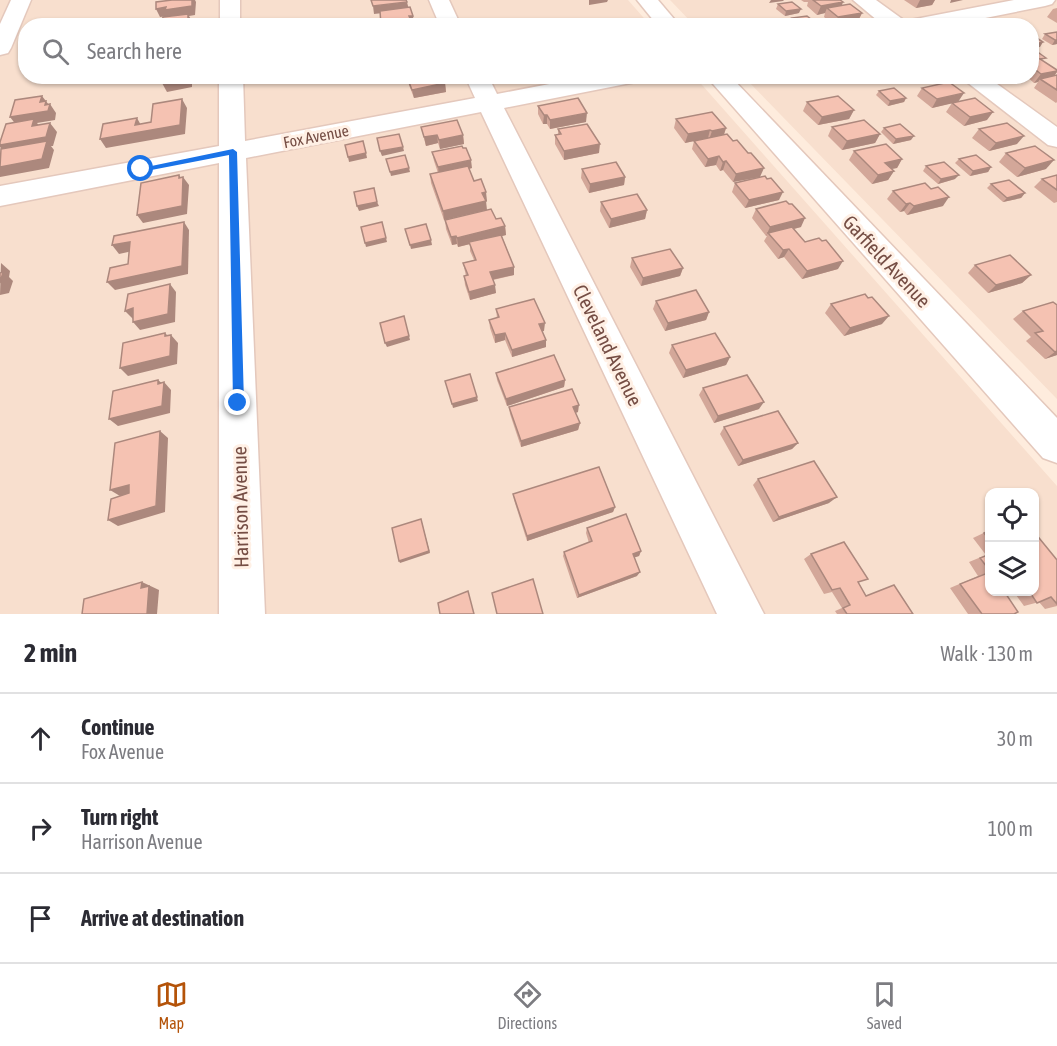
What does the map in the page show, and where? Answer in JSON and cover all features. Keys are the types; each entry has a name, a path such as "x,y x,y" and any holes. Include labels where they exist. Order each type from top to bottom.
{"street":[{"path":"0,48 21,0"},
{"path":"230,0 230,18"},
{"path":"439,0 447,18"},
{"path":"647,0 663,18"},
{"path":"863,0 887,18"},
{"path":"952,18 1045,0"},
{"name":"Harrison Avenue","path":"231,84 243,614"},
{"name":"Fox Avenue","path":"0,196 233,152 482,90 546,84"},
{"name":"Garfield Avenue","path":"724,84 1057,445"},
{"path":"981,84 1057,139"},
{"name":"Cleveland Avenue","path":"482,90 741,614"}],"shaded area":[{"path":"0,0 628,0 644,18 18,18 18,84 701,84 1057,486 1057,614 0,614"},
{"path":"670,0 1057,0 1057,399 751,84 1039,84 1039,18 687,18"}],"building":[{"path":"192,0 192,6 156,9 156,2"},
{"path":"371,0 406,0 407,2 373,6"},
{"path":"813,0 840,0 843,2 821,6"},
{"path":"792,2 801,9 786,11 778,4"},
{"path":"850,4 862,13 838,17 827,8"},
{"path":"410,7 413,16 409,16 410,18 380,18 380,11"},
{"path":"188,14 188,18 163,17"},
{"path":"1057,32 1057,40 1045,34"},
{"path":"1039,53 1046,58 1040,59 1057,70 1041,74 1039,72"},
{"path":"1057,75 1057,90 1040,79"},
{"path":"410,84 440,84 412,90"},
{"path":"952,84 964,93 937,99 922,88"},
{"path":"894,88 906,98 890,101 879,91"},
{"path":"42,96 40,102 46,101 45,105 50,104 48,111 10,117 15,100"},
{"path":"838,96 854,110 822,117 807,102"},
{"path":"578,98 587,113 550,120 538,106"},
{"path":"975,98 993,112 970,117 952,103"},
{"path":"182,99 180,125 100,139 103,124 137,118 135,125 151,122 153,104"},
{"path":"712,112 726,128 688,134 676,119"},
{"path":"34,119 32,126 50,123 46,137 0,145 6,124"},
{"path":"457,120 463,135 439,140 437,135 424,137 421,127"},
{"path":"864,120 880,134 847,141 832,127"},
{"path":"1007,123 1024,136 996,143 979,129"},
{"path":"587,124 600,144 564,151 555,135 561,134 558,129"},
{"path":"900,124 914,136 896,139 884,128"},
{"path":"399,134 403,147 380,151 377,138"},
{"path":"727,134 733,141 737,140 764,168 736,174 719,156 708,159 694,141"},
{"path":"47,141 42,159 0,167 1,149"},
{"path":"363,141 366,153 348,157 345,145"},
{"path":"886,144 902,159 885,163 894,171 878,175 854,151"},
{"path":"462,146 466,148 471,160 438,167 432,152"},
{"path":"1035,146 1054,160 1025,168 1006,153"},
{"path":"405,155 409,168 390,172 386,159"},
{"path":"976,155 991,167 973,171 959,159"},
{"path":"616,162 625,177 590,184 582,169"},
{"path":"944,162 959,175 941,179 926,166"},
{"path":"468,166 474,181 481,179 486,192 482,193 486,201 443,211 430,174"},
{"path":"179,175 179,178 183,177 182,206 137,215 141,183"},
{"path":"1057,175 1057,190 1042,179"},
{"path":"765,176 767,179 771,178 783,192 749,200 735,183"},
{"path":"1009,180 1025,193 1007,198 991,184"},
{"path":"925,183 931,189 938,187 949,197 914,206 910,203 906,204 893,191"},
{"path":"374,188 377,202 357,206 354,192"},
{"path":"637,194 647,210 611,219 601,202"},
{"path":"786,201 805,218 770,227 756,209"},
{"path":"491,209 496,219 501,218 505,226 457,238 456,236 451,237 445,220"},
{"path":"184,222 182,266 107,282 110,268 128,264 130,242 112,245 114,236"},
{"path":"382,222 386,238 365,243 361,227"},
{"path":"426,224 431,240 410,245 405,229"},
{"path":"792,227 805,242 819,238 822,241 826,240 843,261 807,271 789,249 783,250 768,233"},
{"path":"501,235 514,267 490,272 495,285 469,292 464,276 468,275 463,263 476,260 469,242"},
{"path":"670,249 683,268 643,278 632,258"},
{"path":"1010,255 1031,275 996,285 975,265"},
{"path":"170,284 168,314 133,322 133,308 125,311 128,294"},
{"path":"696,290 709,312 668,323 656,301"},
{"path":"865,294 868,298 872,297 889,316 850,328 831,304"},
{"path":"534,299 545,323 539,324 546,340 512,350 505,333 495,335 489,320 499,317 496,309"},
{"path":"1053,302 1057,305 1057,351 1055,352 1035,333 1043,331 1023,311"},
{"path":"404,316 409,336 385,343 380,323"},
{"path":"165,333 165,336 171,335 170,356 120,368 123,343"},
{"path":"715,333 730,357 686,370 672,345"},
{"path":"554,355 565,380 506,399 496,373"},
{"path":"470,374 477,397 452,404 445,381"},
{"path":"747,375 764,402 718,416 703,388"},
{"path":"158,380 158,384 164,382 162,406 109,419 113,391"},
{"path":"572,389 579,405 573,407 580,423 521,441 509,407"},
{"path":"778,411 798,443 743,460 724,427"},
{"path":"160,431 156,506 108,520 111,499 129,493 129,485 110,490 115,443"},
{"path":"814,461 837,497 779,517 758,479"},
{"path":"599,467 615,507 527,536 513,494"},
{"path":"626,514 641,551 633,554 640,572 579,595 564,552 592,541 587,528"},
{"path":"421,519 429,551 399,561 392,528"},
{"path":"1039,538 1057,560 1057,604 1051,597 1037,603 1032,596 1039,596"},
{"path":"844,542 868,579 858,582 866,596 894,585 913,614 847,614 843,608 850,605 840,588 832,590 811,554"},
{"path":"985,574 985,596 1007,596 1018,612 982,614 960,584"},
{"path":"533,579 543,614 497,614 492,593"},
{"path":"142,582 141,588 149,586 147,614 82,614 84,599"},
{"path":"468,591 474,614 440,614 438,603"}],"route":[{"path":"141,169 233,152 238,403"}]}
